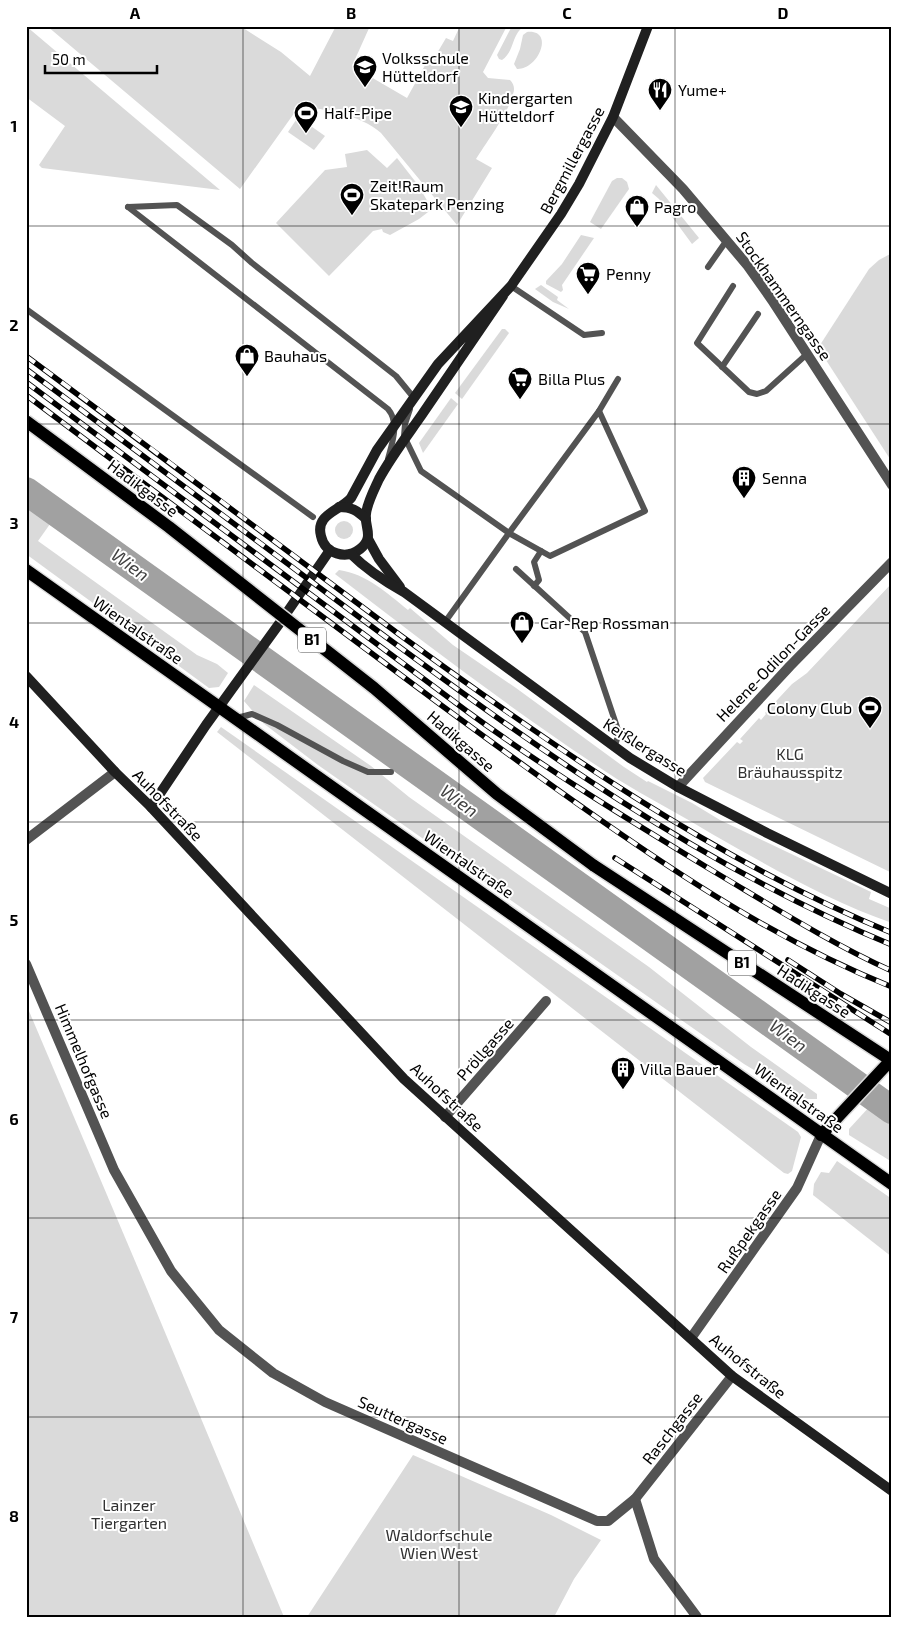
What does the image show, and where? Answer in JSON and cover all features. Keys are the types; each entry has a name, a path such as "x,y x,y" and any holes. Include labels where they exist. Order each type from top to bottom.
{"main road":[{"name":"Hadikgasse","path":"26,421 169,527 374,688 497,794 593,865 889,1063"},
{"name":"Wientalstraße","path":"26,570 892,1184"},
{"path":"821,1135 889,1063"}],"street":[{"name":"Bergmillergasse","path":"368,539 369,528 366,518 369,502 386,467 561,214 579,184 613,117 648,26"},
{"name":"Stockhammerngasse","path":"613,117 677,183 728,240 761,283 892,485"},
{"name":"Bergmillergasse","path":"330,550 324,544 321,536 320,527 323,519 351,498 369,462 394,424 444,356 503,296"},
{"path":"339,507 349,507 359,511 366,518"},
{"path":"151,807 330,550 336,554 351,554 361,549 368,539"},
{"name":"Keißlergasse","path":"368,539 379,559 404,592"},
{"name":"Keißlergasse","path":"351,554 372,573 404,592 614,748 678,787 892,894"},
{"name":"Helene-Odilon-Gasse","path":"678,787 790,666 892,562"},
{"name":"Auhofstraße","path":"26,676 115,772 151,807 404,1079 732,1376 892,1491"},
{"path":"26,840 115,772"},
{"name":"Himmelhofgasse","path":"26,964 114,1170"},
{"name":"Pröllgasse","path":"445,1117 546,1001"},
{"name":"Rußpekgasse","path":"691,1338 797,1188 821,1135"},
{"name":"Seuttergasse","path":"114,1170 171,1272 219,1330 273,1373 325,1402 597,1521 608,1521 635,1499"},
{"name":"Raschgasse","path":"635,1499 732,1376"},
{"path":"635,1499 654,1559 696,1617"}],"lane":[{"path":"386,467 392,443 394,424 392,414 384,405 128,207 177,205 232,245 252,263 396,376 414,398 405,424 404,434 405,440 423,473 508,533 550,556 645,512 599,411"},
{"path":"708,267 728,240"},
{"path":"511,286 584,335 602,333"},
{"path":"733,286 698,343 749,392 757,394 766,390 807,354"},
{"path":"26,309 313,517"},
{"path":"722,367 758,314"},
{"path":"445,622 508,533 599,411 618,379"},
{"path":"534,586 539,580 534,562 541,551"},
{"path":"516,570 585,632 619,733 614,748"},
{"path":"236,719 252,714 277,725 343,762 368,772 391,772"}],"green space":[{"path":"26,26 220,190 42,168 39,165 65,126 26,97"},
{"path":"47,26 240,26 281,52 310,76 336,26 370,26 352,66 407,98 429,58 433,60 446,38 453,41 460,26 507,26 483,72 488,78 510,80 514,90 511,101 502,118 476,159 492,168 457,225 381,133 353,117 300,105 240,189"},
{"path":"512,26 524,26 517,34 506,56 502,60 499,59 497,55"},
{"path":"527,32 536,33 540,37 542,43 541,50 532,63 525,68 517,69 514,64 523,35"},
{"name":"Half-Pipe","path":"298,117 325,136 314,150 288,132"},
{"name":"Zeit!Raum Skatepark Penzing","path":"367,150 387,168 397,158 418,185 432,209 419,219 390,235 383,232 382,229 373,231 329,276 276,223 325,170 347,167 345,154"},
{"path":"622,178 627,182 629,189 601,229 590,222 612,181"},
{"path":"656,185 699,238 692,244 659,199 652,193"},
{"path":"581,235 594,238 562,285 563,290 561,292 546,284 546,281 562,264"},
{"path":"892,253 892,462 824,357 820,345 869,269 879,260"},
{"path":"541,285 558,297 557,300 569,309 553,302 535,289"},
{"path":"502,329 509,333 462,399 455,393"},
{"path":"451,398 458,404 423,453 419,443"},
{"path":"26,506 50,524 38,541 197,655 217,664 228,673 219,687 209,688 26,554"},
{"path":"340,521 348,521 353,526 351,537 340,539 335,534 335,526"},
{"path":"339,570 368,580 408,610 410,608 453,645 647,782 692,803 720,820 871,892 869,899 892,909 892,923 800,883 617,779 509,705 439,653 335,574"},
{"name":"KLG Bräuhausspitz","path":"892,583 892,873 705,782 703,778 737,742 740,744 743,741 740,739 759,718 761,720 765,713 792,684 807,673"},
{"path":"254,685 371,766 409,797 649,967 751,1047 817,1094 817,1099 802,1099 744,1064 318,765 263,723 244,701"},
{"path":"221,727 798,1132 801,1137 792,1171 788,1174 784,1173 217,732"},
{"name":"Lainzer Tiergarten","path":"26,1004 149,1294 284,1617 26,1617"},
{"path":"871,1105 892,1121 892,1162 849,1135 849,1129"},
{"path":"837,1161 892,1199 892,1257 813,1195 814,1184 821,1172 829,1173"},
{"name":"Waldorfschule Wien West","path":"413,1455 551,1515 601,1540 574,1579 554,1617 307,1617"}],"shaded area":[{"path":"882,1095 892,1101 892,1121 871,1105"}],"waterway":[{"name":"Wien","path":"26,491 892,1110"}],"railway":[{"path":"26,356 400,635 517,719 637,799 761,871 826,904 892,933"},
{"path":"26,369 429,669 555,758 685,841 752,879 892,945"},
{"path":"26,382 468,712 528,754 619,814 779,911 892,971"},
{"path":"26,395 441,705 634,843 696,884 759,922 824,957 892,987"},
{"path":"615,858 892,1035"},
{"path":"788,960 841,994 892,1023"}],"place":[{"name":"Volksschule Hütteldorf","path":"365,88"},
{"name":"Yume+","path":"660,111"},
{"name":"Kindergarten Hütteldorf","path":"461,128"},
{"name":"Half-Pipe","path":"306,134"},
{"name":"Zeit!Raum Skatepark Penzing","path":"352,216"},
{"name":"Pagro","path":"637,228"},
{"name":"Penny","path":"588,295"},
{"name":"Bauhaus","path":"247,377"},
{"name":"Billa Plus","path":"520,400"},
{"name":"Senna","path":"744,499"},
{"name":"Car-Rep Rossman","path":"522,644"},
{"name":"Colony Club","path":"870,729"},
{"name":"Villa Bauer","path":"623,1090"}]}
